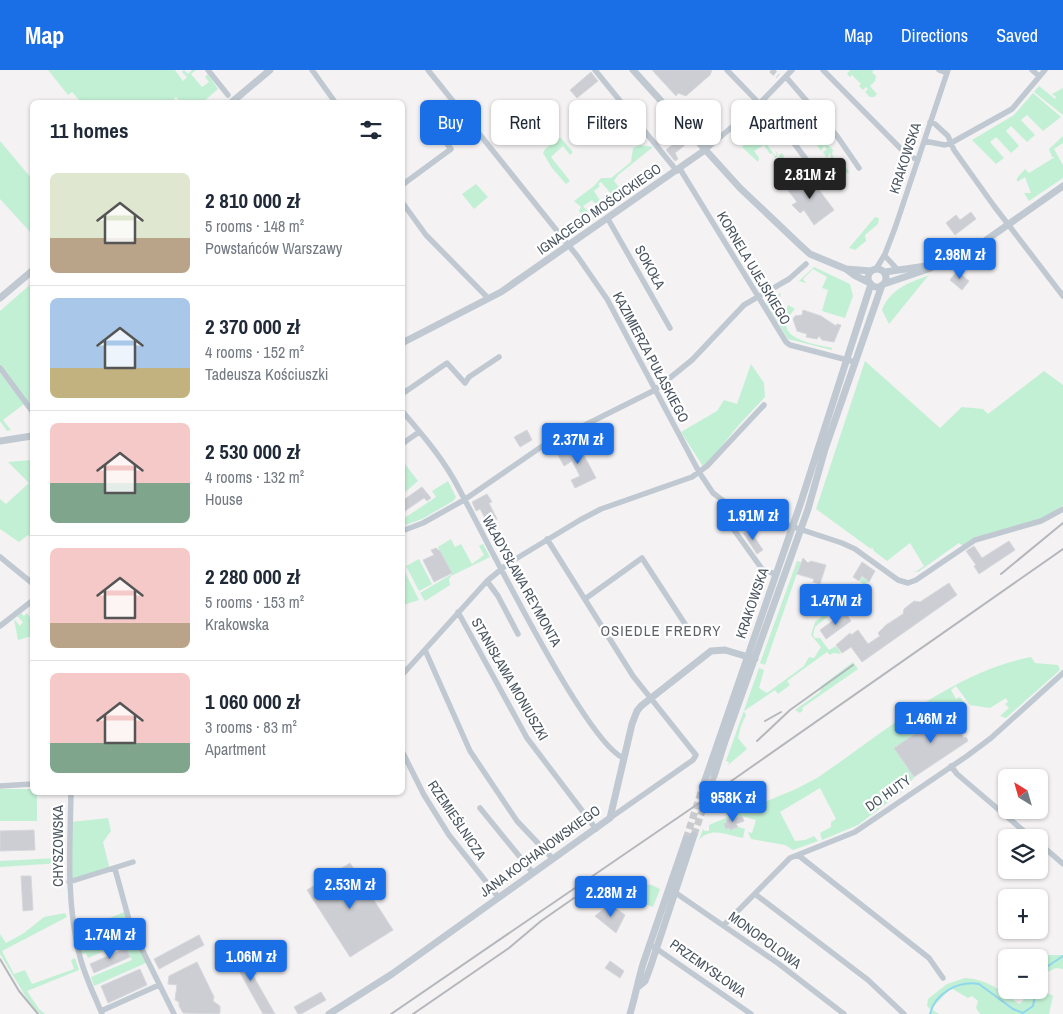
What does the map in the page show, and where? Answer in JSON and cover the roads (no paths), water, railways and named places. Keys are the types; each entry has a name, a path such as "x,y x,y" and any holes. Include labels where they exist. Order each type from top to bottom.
{"street":[{"path":"208,70 228,95"},
{"path":"234,100 270,70"},
{"path":"312,70 334,100"},
{"name":"KAZIMIERZA PUŁASKIEGO","path":"428,70 450,100"},
{"name":"KORNELA UJEJSKIEGO","path":"595,70 678,170 777,330 790,345 855,362"},
{"path":"633,70 740,188 804,249 810,254 846,269 877,287 941,264 972,250 1063,186"},
{"path":"728,70 757,100"},
{"name":"IGNACEGO MOŚCICKIEGO","path":"763,100 782,78 792,70"},
{"path":"823,70 907,154 918,160"},
{"path":"939,70 948,72"},
{"path":"1032,70 1039,76"},
{"path":"924,141 945,145 951,143 1012,109 1044,70"},
{"name":"KRAKOWSKA","path":"884,272 885,255 948,72"},
{"path":"782,78 837,136 859,168"},
{"path":"930,122 948,136 951,143 1009,224 1063,296"},
{"name":"IGNACEGO MOŚCICKIEGO","path":"405,342 501,292 678,170 731,128"},
{"name":"KAZIMIERZA PUŁASKIEGO","path":"481,139 568,246 614,310 699,472 713,493 730,506 846,545 904,582 912,582 964,547 981,538 1049,518 1063,510"},
{"path":"405,183 451,149 448,145"},
{"path":"795,145 824,183"},
{"path":"405,206 426,235 488,298"},
{"name":"SOKOŁA","path":"608,219 670,328"},
{"path":"885,255 898,270"},
{"name":"KRAKOWSKA","path":"874,270 885,255"},
{"path":"405,531 464,500 525,456 655,390 683,369 744,305 756,296 789,279 806,264"},
{"path":"846,269 884,272 941,264"},
{"path":"871,284 868,276 874,270"},
{"path":"883,285 886,278 884,272"},
{"path":"0,298 30,273"},
{"name":"KRAKOWSKA","path":"714,776 755,659 847,359 869,297 871,284"},
{"name":"KRAKOWSKA","path":"703,786 775,574 795,528 808,509 825,449 883,285"},
{"path":"405,392 447,363 465,383 469,377 499,357"},
{"path":"0,368 30,408"},
{"path":"405,672 487,581 502,569 547,539 601,509 692,477 710,463 764,405"},
{"name":"WŁADYSŁAWA REYMONTA","path":"405,416 453,478 569,692 616,754 624,758"},
{"path":"405,442 419,432"},
{"path":"0,441 30,436"},
{"path":"730,506 724,516 762,569 775,574"},
{"path":"547,539 633,676 696,754 696,757 610,818"},
{"path":"0,557 30,581"},
{"path":"585,599 642,558 687,627"},
{"path":"487,581 498,596 518,634"},
{"path":"0,626 30,603"},
{"name":"STANISŁAWA MONIUSZKI","path":"458,612 527,738 596,829"},
{"path":"424,650 470,750 518,821 553,859"},
{"name":"JANA KOCHANOWSKIEGO","path":"329,1014 392,974 610,818 637,711 650,699 711,651 725,650 755,659"},
{"name":"DO HUTY","path":"724,926 783,864 798,855 854,832 985,743 1063,673"},
{"name":"RZEMIEŚLNICZA","path":"405,755 429,803 450,835 499,898"},
{"path":"951,766 1022,829"},
{"path":"0,786 30,784"},
{"name":"CHYSZOWSKA","path":"71,795 69,882 78,953 101,1013"},
{"path":"480,808 533,873"},
{"path":"630,1014 649,945 694,835"},
{"path":"639,986 645,980 657,948 686,838"},
{"path":"1048,851 1063,864"},
{"path":"798,855 929,958 943,978"},
{"path":"69,882 133,862"},
{"path":"115,868 131,927 174,1014"},
{"name":"MONOPOLOWA","path":"672,890 844,1014"},
{"path":"755,894 868,980 904,1014"},
{"name":"PRZEMYSŁOWA","path":"649,945 657,948 751,1014"},
{"path":"101,1013 159,985"}],"waterway":[{"path":"1048,966 1063,956"},
{"path":"930,1014 942,994 964,984 979,984 998,998"},
{"path":"999,999 1013,1009 1023,1013 1033,1006 1034,999"}],"tunnel":[{"path":"771,70 778,76"},
{"path":"694,835 714,776"},
{"path":"686,839 703,786"}],"railway":[{"path":"1001,574 1063,523"},
{"path":"391,1014 727,784 1063,549"},
{"path":"757,741 790,710 853,665"},
{"path":"765,721 781,712"},
{"path":"413,1014 509,948 541,921 574,898"},
{"path":"0,959 19,991 38,1014"}],"district":[{"name":"OSIEDLE FREDRY","path":"661,631"}]}
